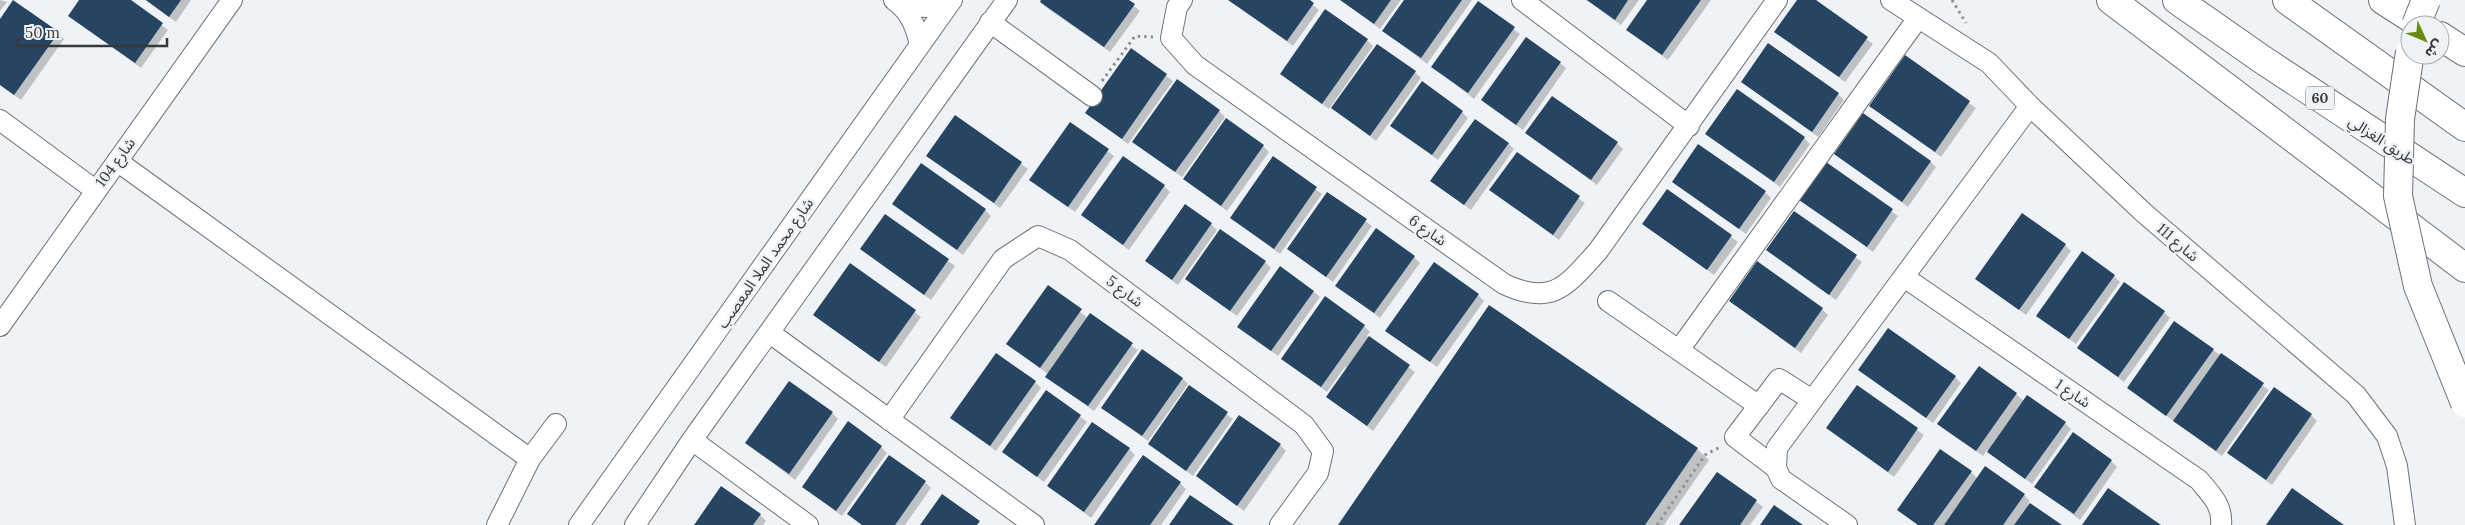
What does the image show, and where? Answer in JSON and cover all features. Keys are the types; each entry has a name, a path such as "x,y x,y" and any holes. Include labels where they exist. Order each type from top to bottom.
{"highway":[{"path":"2111,0 2465,268"},
{"name":"طريق الغزالي","path":"2177,0 2310,92 2465,193"},
{"path":"2286,0 2465,127"},
{"path":"2383,0 2406,15"},
{"path":"2420,15 2426,0"},
{"path":"2450,42 2465,52"},
{"path":"2408,65 2400,119 2398,196 2418,286 2465,403"}],"street":[{"name":"شارع 104","path":"0,326 232,0"},
{"path":"634,525 692,440 1007,0"},
{"path":"1171,38 1177,7 1182,0"},
{"path":"1522,0 1689,126"},
{"name":"شارع 6","path":"1171,38 1196,65 1504,284 1522,292 1544,294 1568,284 1598,251 1689,126 1777,0"},
{"name":"شارع 111","path":"1891,0 1989,63 2030,106 2144,213 2356,395 2387,436 2397,466 2404,525"},
{"path":"896,2 917,8 933,8 951,2"},
{"path":"896,2 910,17 917,30 920,45"},
{"name":"شارع محمد الملا المعصب","path":"578,525 951,2"},
{"path":"1679,350 1918,18"},
{"path":"990,22 1092,96"},
{"path":"1776,468 1777,448 2030,106"},
{"path":"0,120 95,190"},
{"path":"117,161 530,459"},
{"name":"شارع 5","path":"888,420 1003,259 1038,236 1070,250 1304,425 1323,451 1320,466 1318,473 1280,525"},
{"name":"شارع 1","path":"1904,277 2199,480 2215,500 2222,513 2221,525"},
{"path":"1608,301 1759,406"},
{"path":"770,333 1034,525"},
{"path":"1812,400 1779,379 1735,437 1776,468 1781,478 1847,525"},
{"path":"497,525 530,459 556,424"},
{"path":"692,440 808,525"}],"path":[{"path":"1092,96 1134,36 1171,38"},
{"path":"1657,525 1705,456 1735,437"}],"building":[{"path":"13,0 59,32 14,95 0,85 0,19"},
{"path":"79,0 131,0 163,23 135,63 68,16"},
{"path":"146,0 181,0 169,17"},
{"path":"1041,0 1129,0 1135,4 1104,47 1040,2"},
{"path":"1228,0 1310,0 1314,3 1287,41"},
{"path":"1340,0 1391,0 1374,24"},
{"path":"1404,0 1462,0 1421,58 1382,31"},
{"path":"1587,0 1628,0 1615,20"},
{"path":"1647,0 1701,0 1662,55 1626,30"},
{"path":"1797,0 1816,0 1868,37 1839,77 1774,32"},
{"path":"1478,1 1515,27 1468,93 1431,67"},
{"path":"1325,9 1368,39 1322,104 1280,74"},
{"path":"1526,37 1561,62 1516,125 1481,100"},
{"path":"1768,43 1839,93 1812,132 1741,82"},
{"path":"1377,44 1416,71 1370,136 1331,108"},
{"path":"1131,48 1167,74 1122,139 1085,113"},
{"path":"1905,55 1970,101 1935,152 1869,106"},
{"path":"1177,79 1220,110 1175,172 1132,142"},
{"path":"1422,81 1463,111 1432,155 1390,126"},
{"path":"1737,89 1805,137 1774,182 1705,134"},
{"path":"1552,96 1618,142 1591,180 1525,133"},
{"path":"1863,113 1931,161 1902,202 1834,154"},
{"path":"955,115 1022,162 994,203 926,156"},
{"path":"1226,118 1264,145 1221,206 1183,179"},
{"path":"1475,119 1509,143 1464,205 1430,181"},
{"path":"1070,122 1109,149 1068,207 1029,180"},
{"path":"1698,144 1766,191 1739,229 1672,182"},
{"path":"1517,152 1580,196 1553,235 1489,190"},
{"path":"1123,156 1165,185 1123,245 1081,215"},
{"path":"1273,156 1317,187 1274,249 1230,218"},
{"path":"1826,162 1893,209 1867,247 1799,200"},
{"path":"921,163 986,209 957,250 892,204"},
{"path":"1667,189 1732,235 1707,270 1642,224"},
{"path":"1327,192 1367,219 1326,277 1287,249"},
{"path":"1185,204 1212,223 1172,280 1145,261"},
{"path":"1794,211 1857,255 1829,295 1766,250"},
{"path":"2022,213 2066,244 2019,310 1975,279"},
{"path":"885,214 949,259 924,295 860,249"},
{"path":"1376,228 1415,256 1374,313 1335,286"},
{"path":"1220,229 1266,261 1230,311 1185,279"},
{"path":"2082,251 2115,275 2069,339 2036,316"},
{"path":"1757,261 1823,308 1795,348 1729,301"},
{"path":"1434,262 1479,294 1430,362 1385,331"},
{"path":"850,263 916,310 879,362 813,315"},
{"path":"1280,266 1314,291 1271,351 1237,327"},
{"path":"2124,282 2165,311 2118,377 2077,348"},
{"path":"1048,285 1082,309 1040,368 1006,344"},
{"path":"1325,296 1365,325 1321,387 1281,359"},
{"path":"1489,305 1698,448 1645,525 1338,525"},
{"path":"1090,313 1133,343 1088,406 1045,377"},
{"path":"2174,321 2214,349 2166,416 2127,388"},
{"path":"1888,328 1956,376 1926,418 1858,370"},
{"path":"1369,336 1410,365 1367,426 1326,397"},
{"path":"1142,349 1183,378 1142,436 1101,408"},
{"path":"996,353 1036,381 990,446 950,418"},
{"path":"2221,353 2264,383 2216,451 2173,421"},
{"path":"1979,366 2017,393 1976,451 1937,424"},
{"path":"789,381 833,412 789,474 745,443"},
{"path":"1189,385 1228,412 1186,471 1148,444"},
{"path":"1857,385 1918,428 1888,472 1826,428"},
{"path":"2274,387 2312,414 2266,480 2227,453"},
{"path":"1046,390 1081,415 1037,477 1002,452"},
{"path":"2027,395 2066,422 2025,479 1987,452"},
{"path":"1239,415 1281,444 1237,506 1196,476"},
{"path":"848,421 882,446 836,511 802,487"},
{"path":"1092,422 1130,448 1084,512 1047,486"},
{"path":"2073,432 2112,460 2074,514 2034,487"},
{"path":"1940,449 1972,471 1933,525 1918,525 1897,510"},
{"path":"889,455 926,481 895,525 862,525 847,514"},
{"path":"1143,455 1181,482 1150,525 1094,525"},
{"path":"1985,466 2025,494 2003,525 1944,525"},
{"path":"1717,472 1757,500 1740,525 1679,525"},
{"path":"721,486 761,514 753,525 694,525"},
{"path":"2108,488 2161,525 2082,525"},
{"path":"2292,488 2344,525 2266,525"},
{"path":"942,494 980,521 977,525 920,525"},
{"path":"1190,495 1234,525 1169,525"},
{"path":"2030,503 2062,525 2014,525"},
{"path":"1774,505 1803,525 1760,525"}]}
